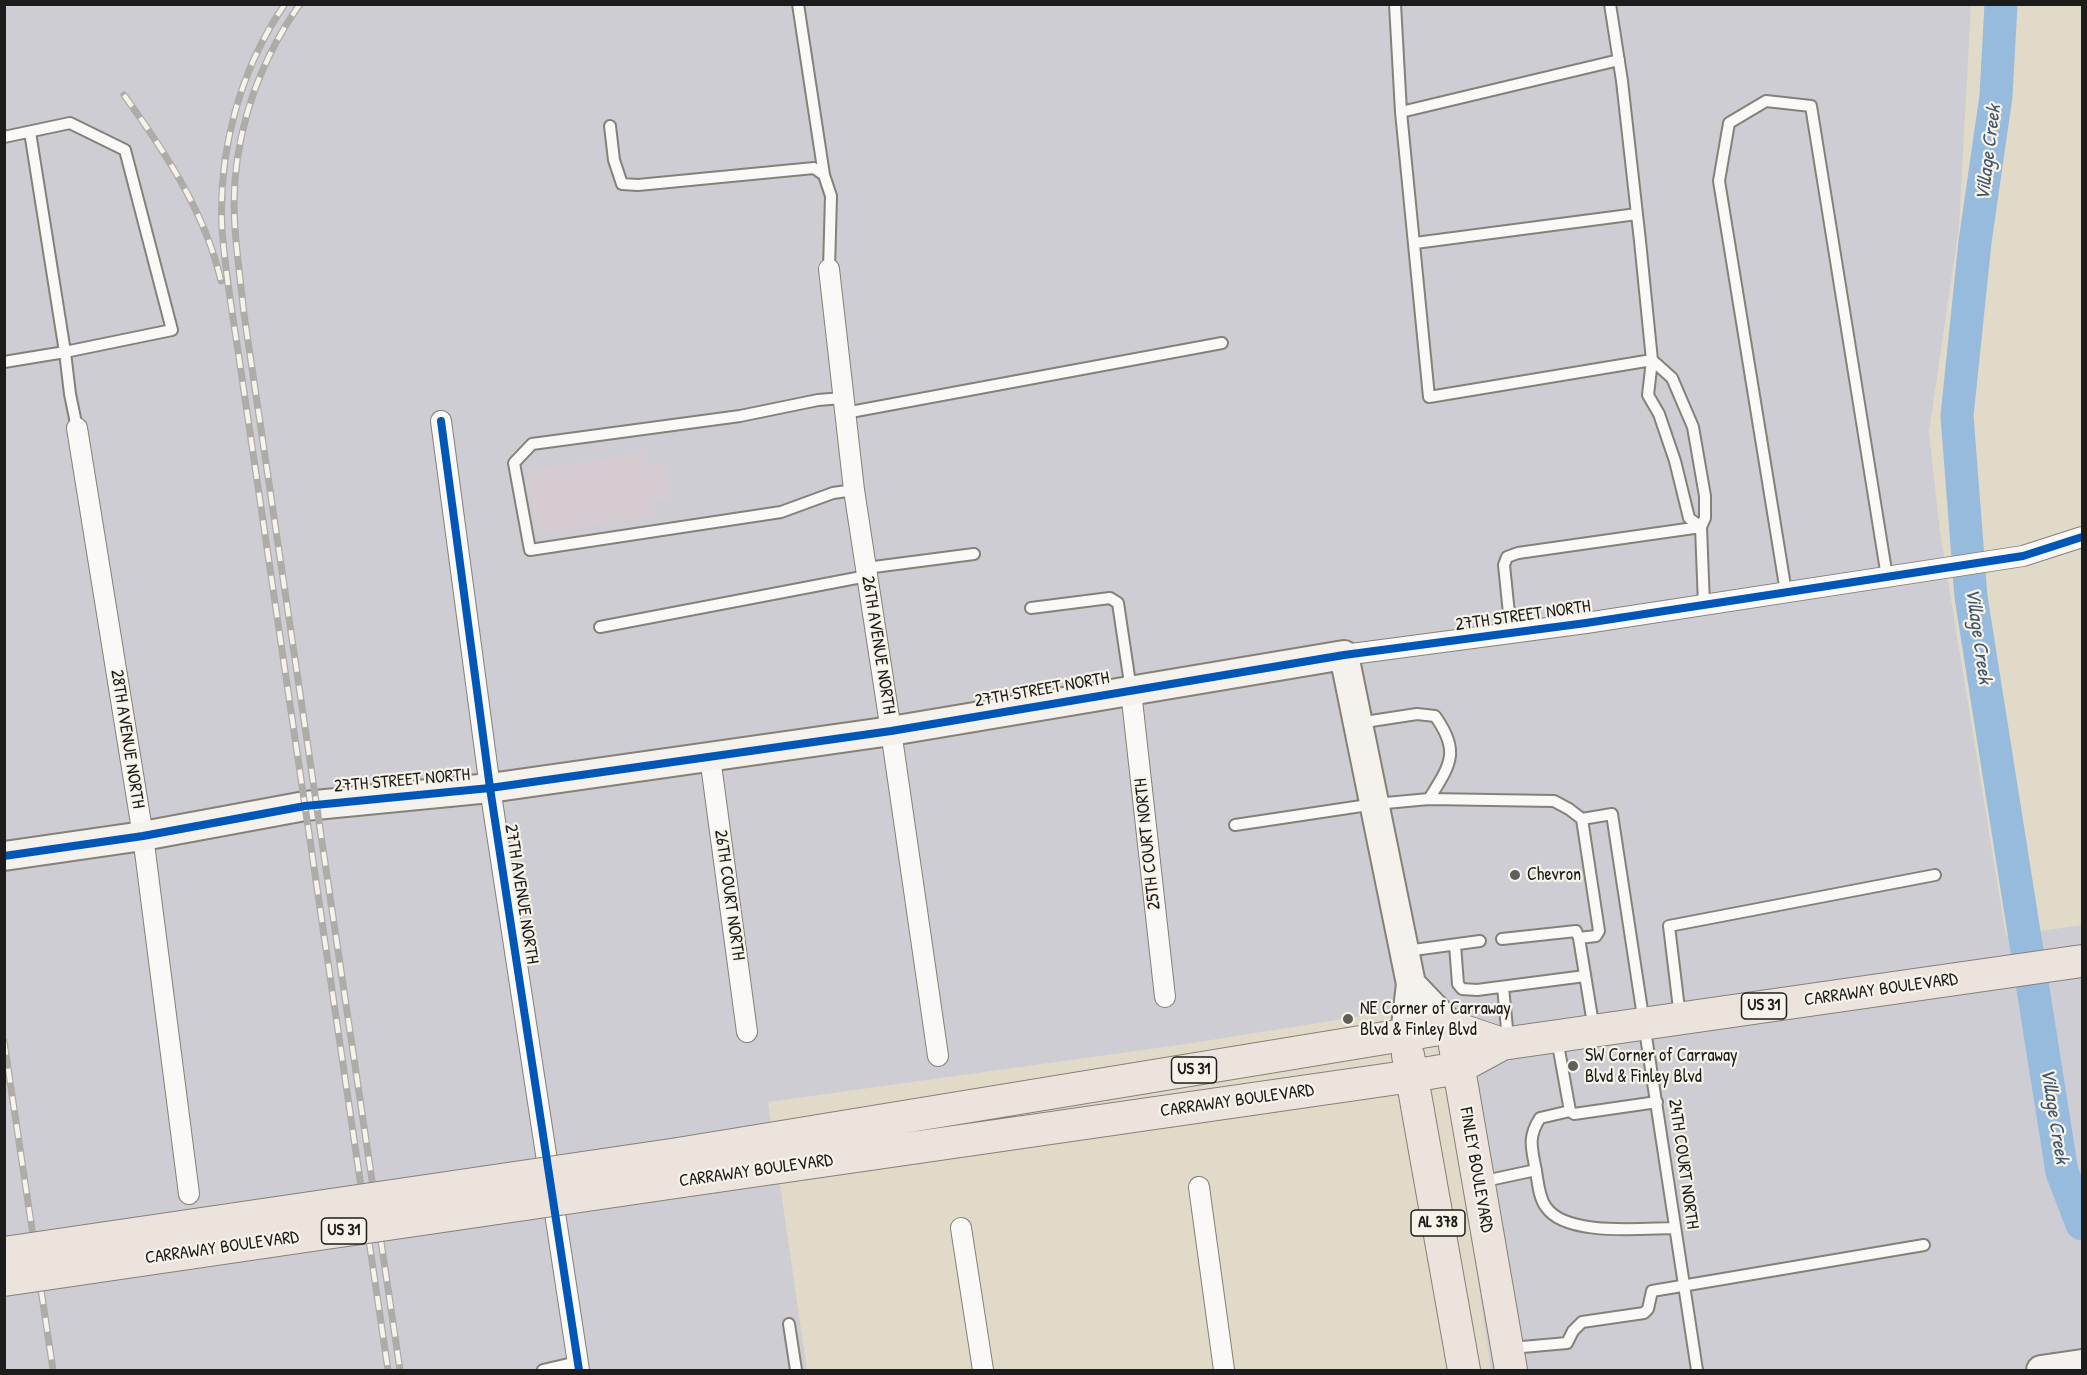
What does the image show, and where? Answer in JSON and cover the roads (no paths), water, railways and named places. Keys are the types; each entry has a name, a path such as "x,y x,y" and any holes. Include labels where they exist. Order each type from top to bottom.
{"main road":[{"name":"CARRAWAY BOULEVARD","path":"4,1253 1412,1076 1458,1068 1505,1043 2082,961"},
{"name":"CARRAWAY BOULEVARD","path":"4,1280 680,1168 1452,1027 1505,1043"},
{"name":"FINLEY BOULEVARD","path":"1452,1027 1509,1359"},
{"name":"AL 378","path":"1405,1035 1464,1371"}],"street":[{"name":"26TH AVENUE NORTH","path":"829,269 854,490 938,1056"},
{"name":"27TH AVENUE NORTH","path":"441,421 490,788 578,1366"},
{"name":"28TH AVENUE NORTH","path":"77,428 143,836 189,1194"},
{"name":"27TH STREET NORTH","path":"4,856 143,836 305,806 490,788 891,731 1344,655 1704,605 2023,556 2082,537"},
{"path":"1344,655 1411,984 1405,1035"},
{"name":"25TH COURT NORTH","path":"1131,691 1165,997"},
{"name":"26TH COURT NORTH","path":"710,757 747,1032"},
{"path":"1411,984 1452,1027"},
{"path":"1199,1187 1224,1371"},
{"path":"961,1228 983,1371"},
{"path":"2041,1371 2082,1364"}],"lane":[{"path":"798,4 824,175 831,196 829,269"},
{"path":"1395,4 1401,112 1429,397 1652,360"},
{"path":"1610,4 1619,60 1652,360 1648,394 1659,414 1675,461 1689,518 1701,527"},
{"path":"1401,112 1619,60"},
{"path":"1786,592 1719,181 1729,123 1766,101 1811,106 1887,577"},
{"path":"4,137 70,123 125,150 172,330 4,362"},
{"path":"610,126 614,160 622,184 638,185 798,168 814,168 824,175"},
{"path":"30,132 77,428"},
{"path":"1415,243 1637,214"},
{"path":"854,490 833,493 782,512 530,550 514,463 532,444 740,416 818,400 844,406 1222,343"},
{"path":"1652,360 1672,378 1693,427 1705,496 1706,518 1701,527 1704,605"},
{"path":"1511,633 1504,565 1507,558 1518,553 1701,527"},
{"path":"600,627 866,572 974,554"},
{"path":"1031,608 1110,598 1118,603 1131,691"},
{"path":"1358,723 1417,714 1435,716 1446,732 1450,747 1449,767 1429,799"},
{"path":"1235,825 1374,804 1429,799 1554,801 1582,819 1599,931 1596,936 1579,938"},
{"name":"24TH COURT NORTH","path":"1582,819 1612,814 1697,1371"},
{"path":"1680,1018 1669,926 1935,875"},
{"path":"1502,939 1568,930 1576,931 1594,1030"},
{"path":"1404,951 1480,941"},
{"path":"1455,945 1458,984 1462,989 1477,990 1585,976"},
{"path":"1503,987 1505,1043"},
{"path":"1557,1035 1570,1111"},
{"path":"1657,1102 1583,1114 1574,1114 1570,1111 1540,1118 1532,1131 1532,1146 1545,1207 1564,1222 1593,1228 1675,1228"},
{"path":"1479,1182 1536,1170"},
{"path":"1509,1359 1567,1343 1572,1331 1582,1322 1644,1313 1648,1309 1652,1291 1924,1245"},
{"path":"789,1324 796,1371"},
{"path":"543,1371 578,1366"}],"waterway":[{"name":"Village Creek","path":"2001,4 1996,96 1975,242 1957,416 1971,597 2062,1172 2082,1224"}],"railway":[{"path":"285,4 256,56 235,112 224,170 222,229 231,306 388,1370"},
{"path":"300,4 270,55 248,110 236,168 235,228 244,314 400,1370"},
{"path":"124,95 154,138 194,207 205,231 221,281"},
{"path":"4,1041 53,1370"}],"place":[{"name":"Chevron","path":"1515,875"},
{"name":"NE Corner of Carraway Blvd & Finley Blvd","path":"1348,1019"},
{"name":"SW Corner of Carraway Blvd & Finley Blvd","path":"1573,1066"}]}
